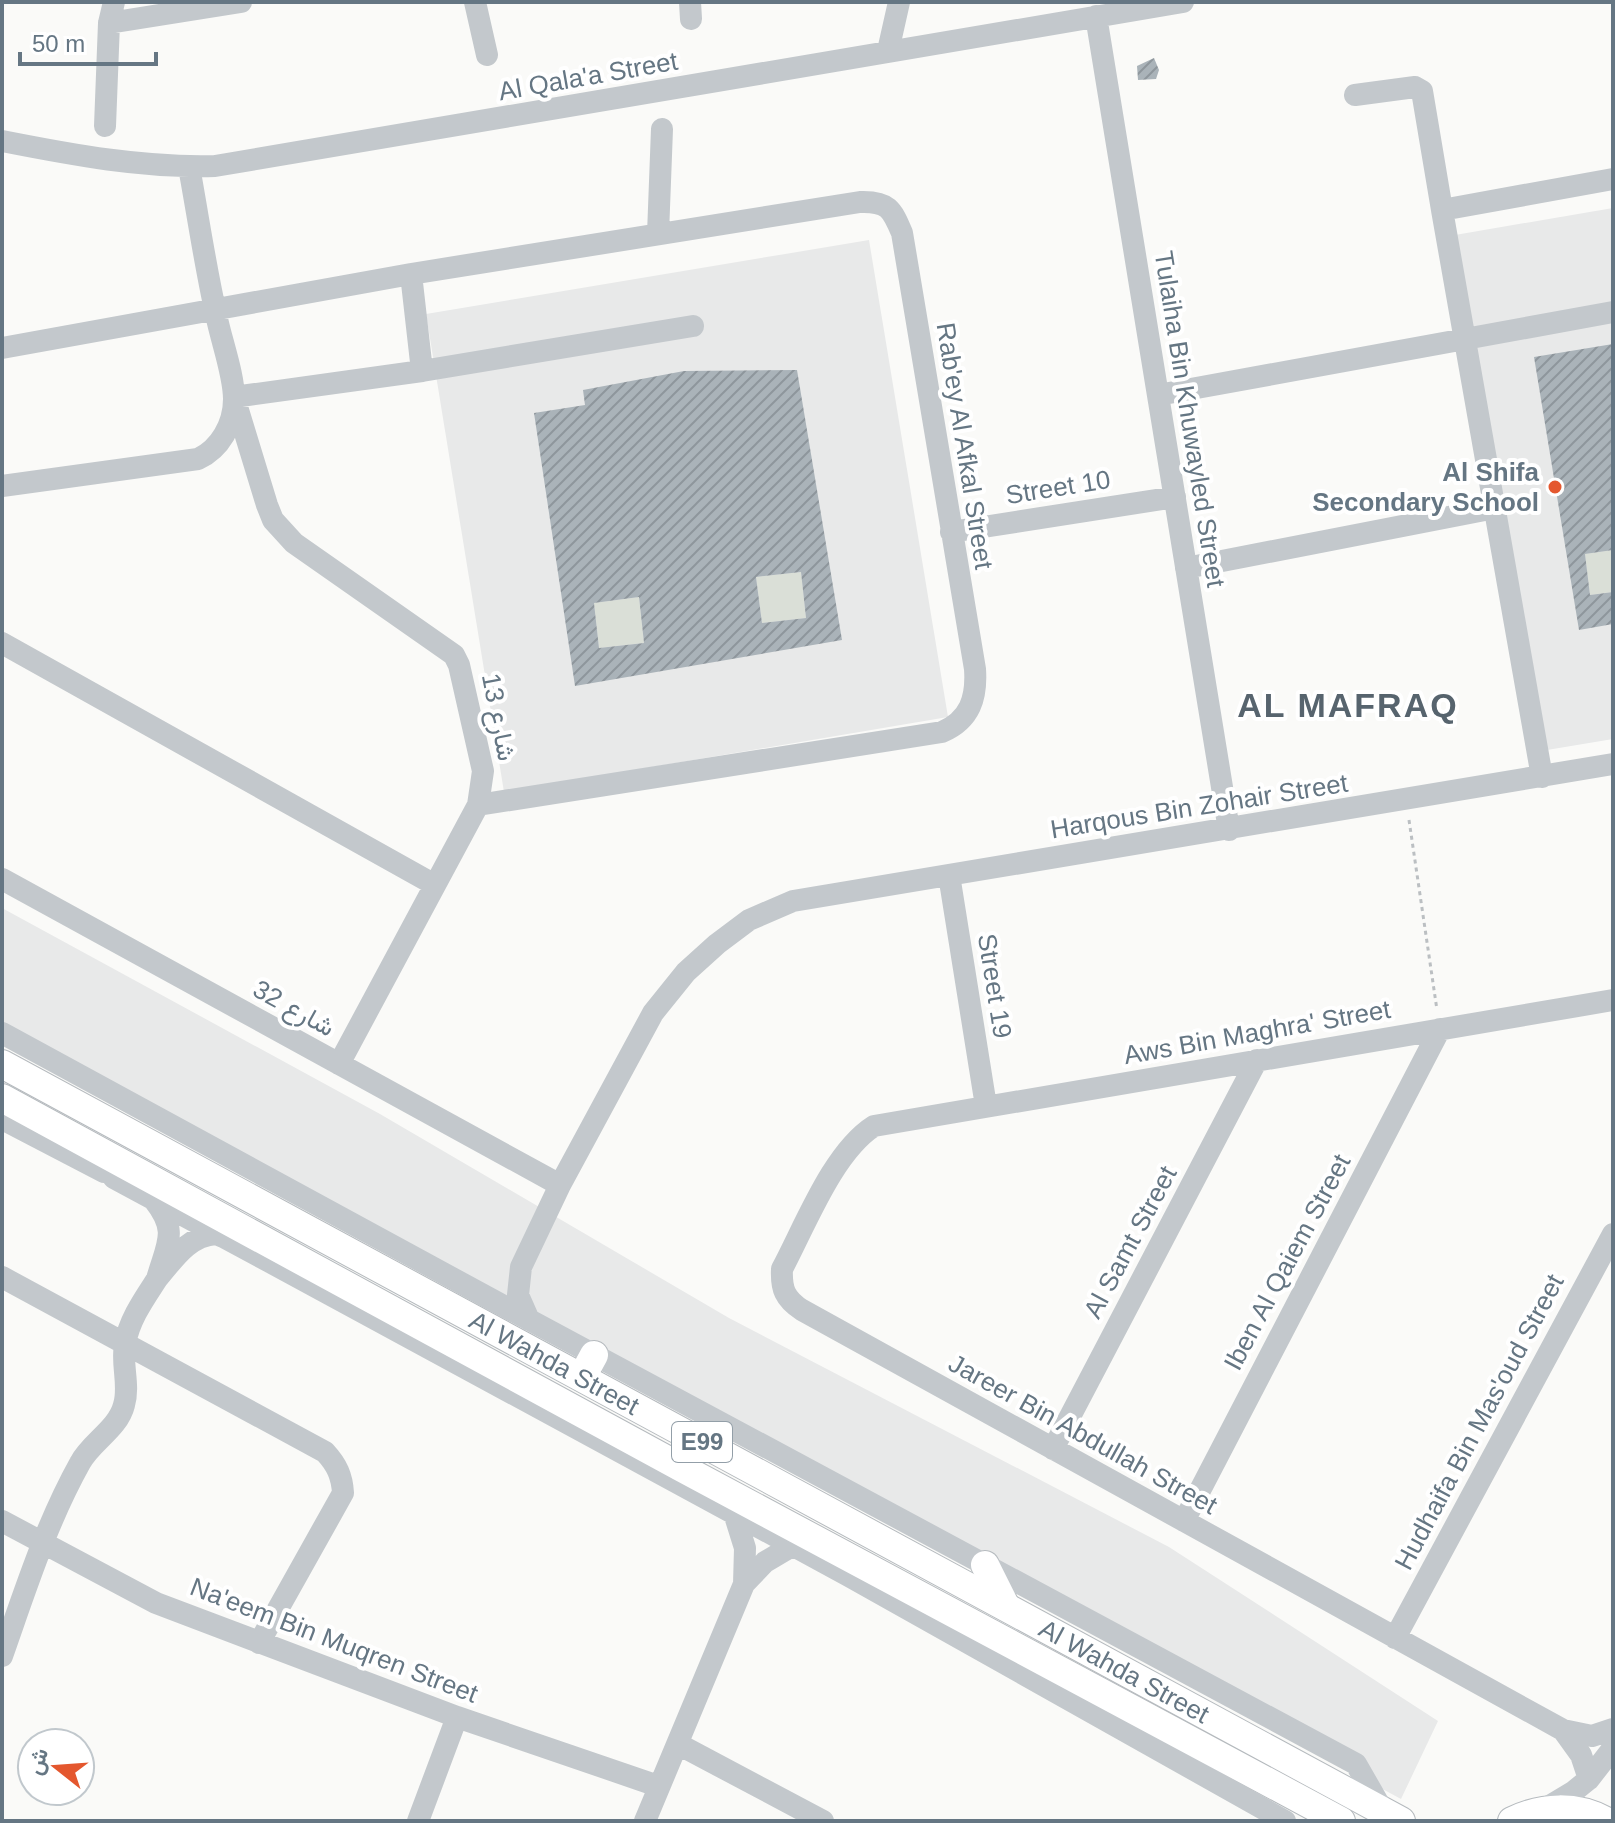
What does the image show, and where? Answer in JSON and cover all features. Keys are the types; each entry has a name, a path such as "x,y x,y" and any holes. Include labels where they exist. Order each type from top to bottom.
{"main road":[{"name":"Al Wahda Street","path":"2,1064 588,1366 1005,1605 1392,1816"},
{"name":"Al Wahda Street","path":"2,1098 305,1264 678,1475 882,1575 1341,1821"},
{"path":"985,1565 1005,1605"},
{"path":"849,1576 882,1575"},
{"path":"1512,1821 1542,1810 1568,1809 1606,1821"}],"street":[{"path":"105,126 111,12 241,2"},
{"path":"475,2 487,55"},
{"path":"888,51 899,2"},
{"name":"Al Qala'a Street","path":"2,141 100,160 215,166 1183,2"},
{"name":"Tulaiha Bin Khuwayled Street","path":"1096,16 1229,830"},
{"path":"1355,95 1415,87 1422,91 1542,777"},
{"path":"2,348 215,308 658,234 662,129"},
{"name":"شارع 13","path":"189,167 234,397 273,520 294,543 454,655 459,665 483,771 478,805 339,1064"},
{"path":"1442,210 1613,179"},
{"name":"Rab'ey Al Afkal Street","path":"478,805 942,732 956,726 968,712 975,693 975,669 902,233 891,209 873,202 658,234"},
{"path":"411,274 422,371"},
{"path":"1158,395 1613,312"},
{"path":"2,486 198,459 214,449 222,438 232,416 234,397 422,371 693,326"},
{"name":"Street 10","path":"951,532 1175,497"},
{"path":"1186,568 1495,508"},
{"path":"2,643 435,885"},
{"name":"Harqous Bin Zohair Street","path":"521,1267 560,1185 653,1013 686,972 749,920 793,901 1613,764"},
{"name":"Street 19","path":"949,875 986,1106"},
{"name":"شارع 32","path":"2,879 560,1185"},
{"name":"Aws Bin Maghra' Street","path":"910,1119 1613,1000"},
{"name":"Iben Al Qaiem Street","path":"1184,1521 1440,1029"},
{"path":"2,1033 529,1320 588,1366 985,1565 1356,1764 1392,1816"},
{"name":"Al Samt Street","path":"1053,1449 1257,1060"},
{"path":"2,1119 678,1475 735,1516 849,1576 1285,1821"},
{"name":"Jareer Bin Abdullah Street","path":"910,1119 874,1126 862,1134 839,1162 782,1269 784,1294 788,1301 1563,1730 1592,1736 1613,1729"},
{"path":"85,1143 114,1178"},
{"path":"151,1196 169,1220 170,1233 157,1279"},
{"name":"Hudhaifa Bin Mas'oud Street","path":"1395,1638 1613,1234"},
{"path":"2,1656 42,1544 80,1462 115,1423 124,1407 124,1345 137,1311 157,1279 184,1247 206,1235 223,1237"},
{"path":"270,1262 305,1264"},
{"path":"474,1290 500,1284 521,1267"},
{"path":"521,1267 518,1295 529,1320"},
{"path":"2,1277 325,1452 336,1464 343,1493 259,1643"},
{"path":"645,1821 744,1584 745,1548 735,1516"},
{"name":"Na'eem Bin Muqren Street","path":"2,1521 156,1603 457,1717 658,1786"},
{"path":"744,1584 765,1562 792,1546"},
{"path":"418,1821 457,1717"},
{"name":"Jareer Bin Abdullah Street","path":"1563,1730 1581,1755 1589,1779"},
{"path":"678,1744 823,1821"},
{"path":"1542,1810 1589,1779 1613,1748"}],"path":[{"path":"1406,800 1440,1029"}],"shaded area":[{"name":"Al Shifa Secondary School","path":"1613,208 1613,739 1541,751 1455,235"},
{"path":"869,240 948,717 504,792 426,314"},
{"path":"1613,550 1613,592 1590,595 1585,554"},
{"path":"801,572 806,618 762,623 756,577"},
{"path":"639,597 644,643 599,648 594,603"},
{"path":"2,908 380,1114 729,1318 1169,1547 1438,1721 1401,1799 2,1043"}],"building":[{"path":"1154,58 1159,70 1156,79 1138,80 1137,66"},
{"path":"1613,344 1613,550 1585,554 1590,595 1613,592 1613,624 1579,630 1534,357"},
{"path":"797,370 842,640 575,686 534,413 585,405 583,390 684,371","holes":["801,572 806,618 762,623 756,577","639,597 644,643 599,648 594,603"]}],"place":[{"name":"Al Shifa Secondary School","path":"1555,487"}],"district":[{"name":"AL MAFRAQ","path":"1348,705"}]}
